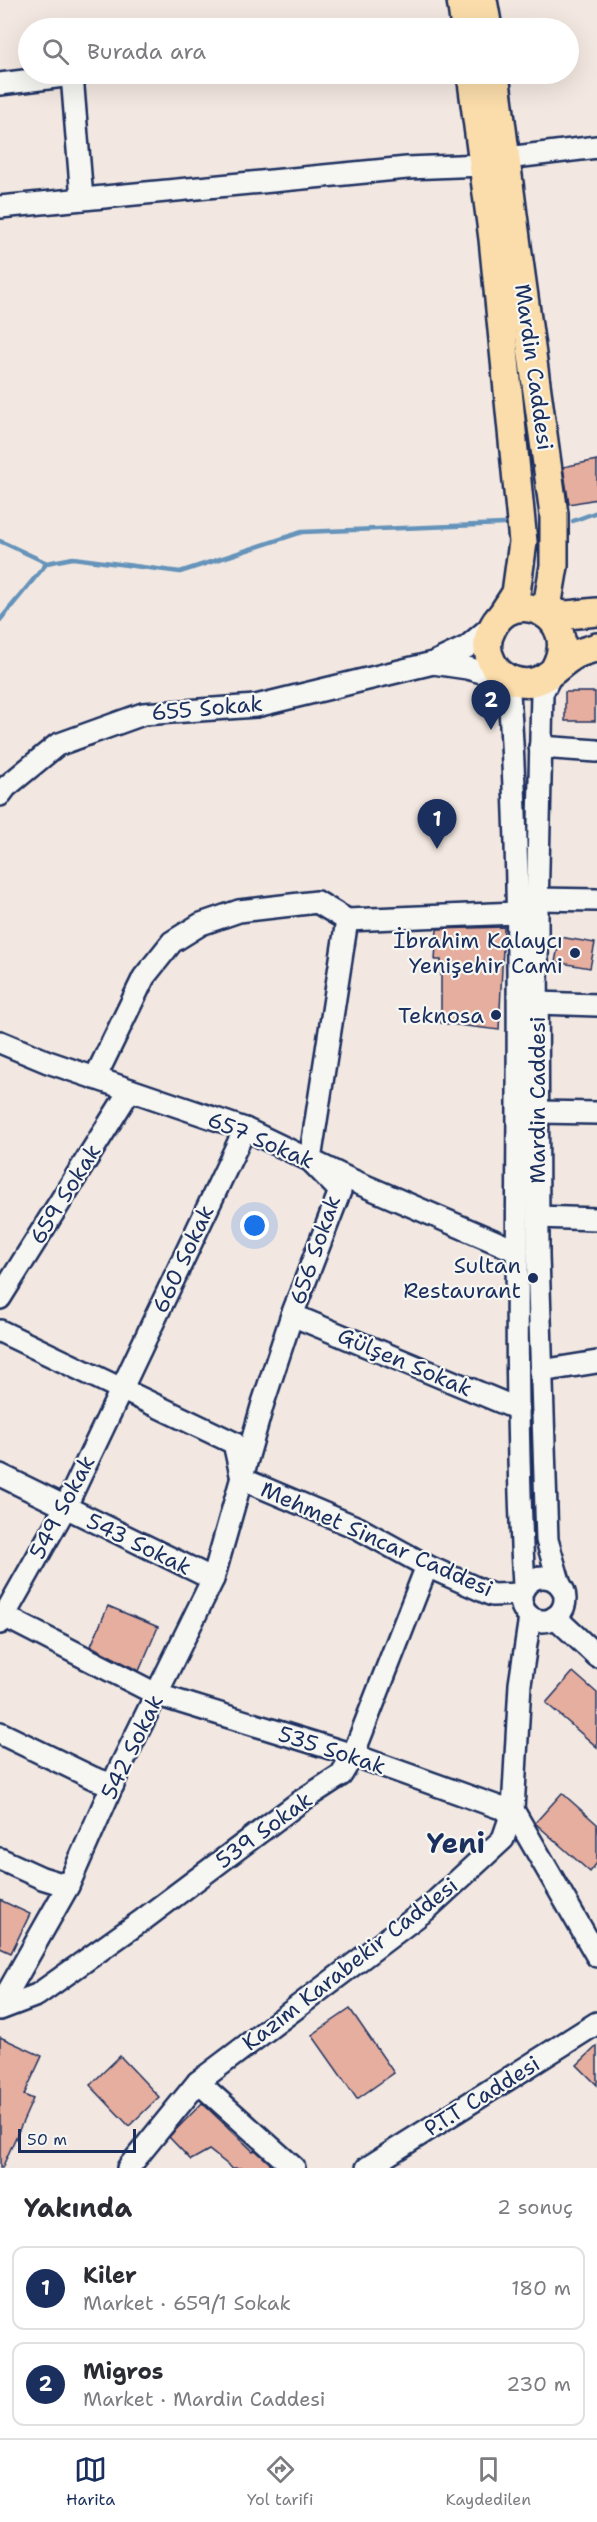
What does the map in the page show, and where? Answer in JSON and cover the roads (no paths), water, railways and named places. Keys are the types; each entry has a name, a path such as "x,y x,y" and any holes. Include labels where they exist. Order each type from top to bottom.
{"main road":[{"path":"461,0 464,18"},
{"path":"483,0 486,18"},
{"name":"Mardin Caddesi","path":"474,84 517,246 554,514 554,566 546,613"},
{"name":"Mardin Caddesi","path":"495,84 493,239 523,542 516,593 488,636 488,648 491,661 508,679"},
{"path":"497,621 523,607 567,615 597,612"},
{"path":"546,613 555,621 563,644 561,656 555,668"},
{"path":"508,679 534,682 546,677 578,653 597,648"}],"street":[{"path":"0,84 18,82"},
{"path":"76,84 82,199"},
{"path":"0,207 407,168 495,162 597,147"},
{"name":"655 Sokak","path":"0,795 6,787 57,745 143,714 256,706 433,663 466,647 497,621"},
{"name":"655 Sokak","path":"433,663 467,668 508,679"},
{"name":"Mardin Caddesi","path":"555,668 542,693 537,900 538,1217 547,1540 563,1591 564,1605 555,1617"},
{"name":"Mardin Caddesi","path":"508,679 512,734 517,913 518,1409 523,1590"},
{"path":"540,747 597,751"},
{"path":"537,900 597,900"},
{"path":"95,1078 144,977 172,942 201,924 239,911 317,902 347,920 517,913"},
{"path":"310,1160 347,920"},
{"path":"537,1003 597,1005"},
{"name":"657 Sokak","path":"0,1042 95,1078 245,1129 349,1179 517,1251"},
{"name":"659 Sokak","path":"0,1298 130,1090"},
{"path":"537,1112 597,1113"},
{"name":"660 Sokak","path":"121,1389 245,1129"},
{"name":"656 Sokak","path":"242,1479 263,1403 292,1315 340,1191 310,1160"},
{"path":"538,1217 597,1219"},
{"name":"Gülşen Sokak","path":"292,1315 518,1409"},
{"name":"Mehmet Sincar Caddesi","path":"0,1331 234,1443 242,1479 358,1528 427,1566 492,1594 523,1590"},
{"path":"541,1371 597,1362"},
{"name":"549 Sokak","path":"1,1617 65,1508 121,1389"},
{"name":"543 Sokak","path":"0,1475 213,1579"},
{"name":"542 Sokak","path":"0,2008 68,1886 113,1785 213,1579 242,1479"},
{"name":"539 Sokak","path":"0,2008 37,1995 144,1919 301,1801 340,1775 353,1755 427,1566"},
{"path":"523,1590 529,1581 542,1577 548,1577 560,1585"},
{"name":"Kazım Karabekir Caddesi","path":"128,2168 198,2082 427,1909 503,1839 513,1810 520,1684 530,1617 523,1607 523,1590"},
{"name":"535 Sokak","path":"1,1617 158,1695 353,1755 498,1807 513,1810"},
{"path":"530,1617 542,1621 555,1617 597,1656"},
{"path":"0,1734 93,1778 113,1785"},
{"path":"513,1810 597,1956"},
{"path":"0,1859 42,1878 68,1886"},
{"name":"P.T.T Caddesi","path":"367,2168 597,2023"},
{"path":"198,2082 294,2168"}],"waterway":[{"path":"573,521 597,512"},
{"path":"0,620 47,563 73,558 180,572 302,532 504,524"},
{"path":"0,541 47,563"}],"place":[{"name":"Migros","path":"491,730"},
{"name":"Kiler","path":"437,849"},
{"name":"İbrahim Kalaycı Yenişehir Cami","path":"575,953"},
{"name":"Teknosa","path":"496,1015"},
{"name":"Sultan Restaurant","path":"533,1278"}],"district":[{"name":"Yeni","path":"456,1843"}]}
